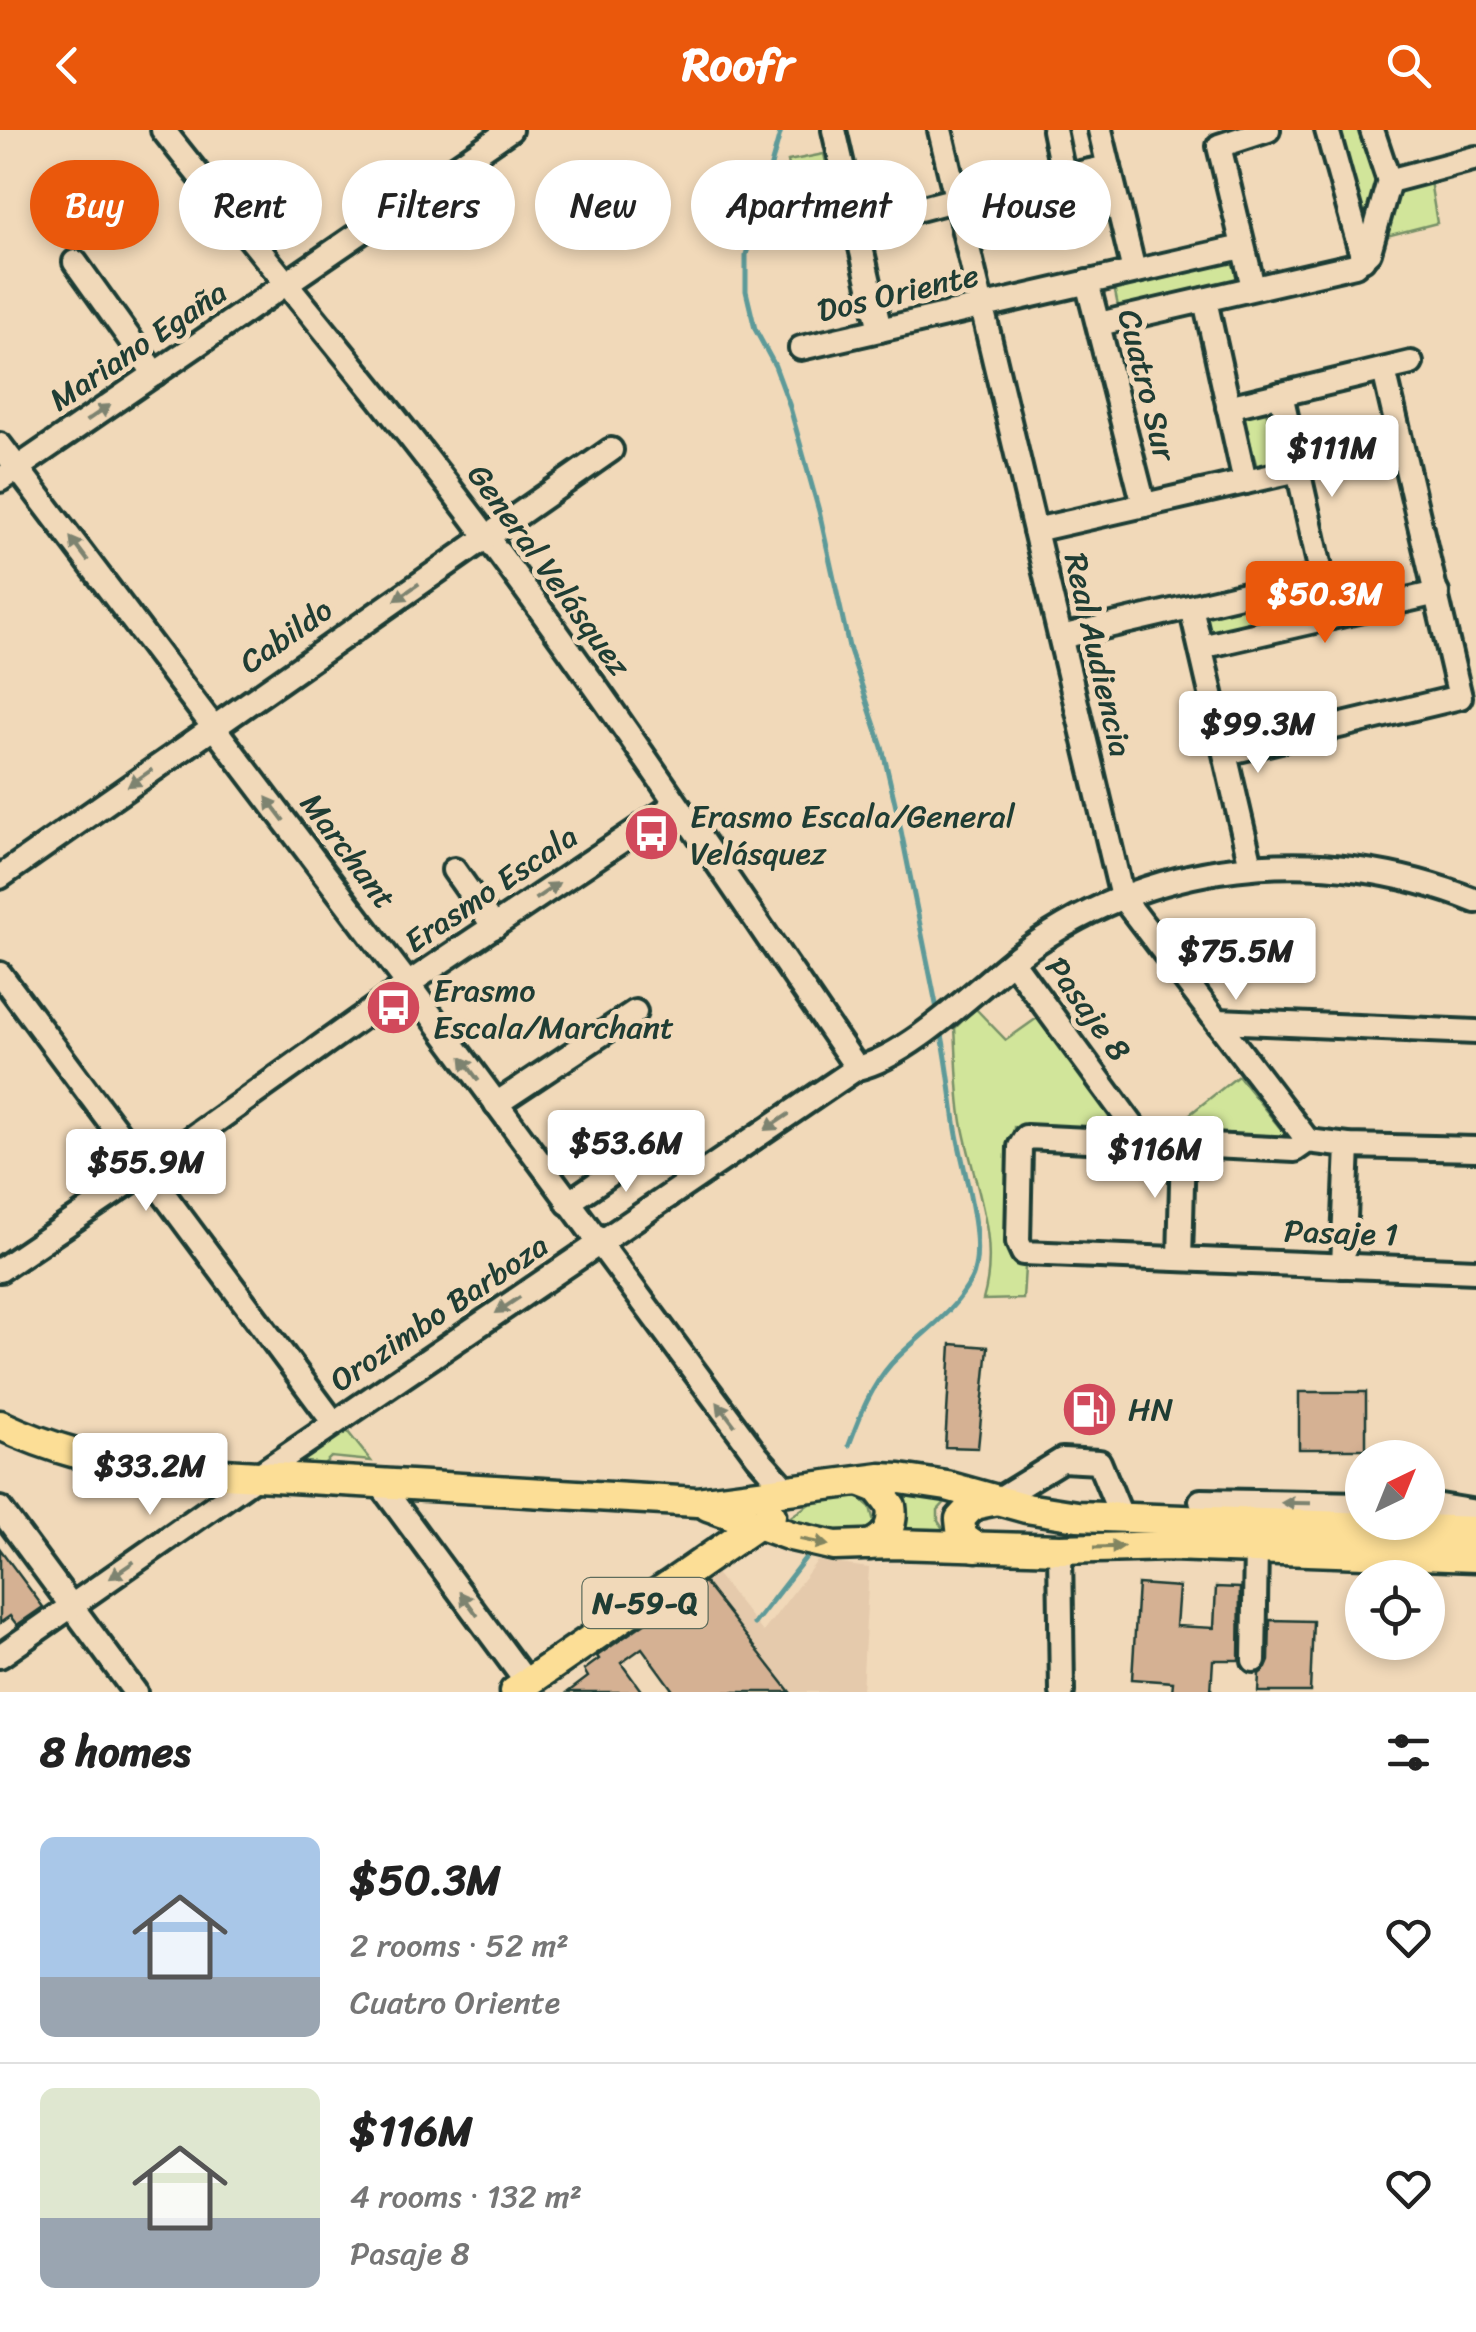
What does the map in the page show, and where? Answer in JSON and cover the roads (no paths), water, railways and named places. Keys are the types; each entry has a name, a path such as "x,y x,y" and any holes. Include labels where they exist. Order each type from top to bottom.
{"main road":[{"path":"0,1425 40,1444 93,1460 156,1470 696,1502 858,1481 914,1481 1055,1513 1122,1518 1227,1511 1449,1517"},
{"path":"858,1481 877,1488 892,1506 892,1521 886,1534 869,1545"},
{"path":"762,1523 796,1498 825,1486"},
{"path":"976,1547 962,1537 960,1519 973,1505 997,1500"},
{"path":"696,1502 810,1542 836,1546 1146,1546 1476,1557"},
{"name":"N-59-Q","path":"520,1688 762,1523"}],"street":[{"name":"General Velásquez","path":"162,130 487,537 857,1068"},
{"name":"Mariano Egaña","path":"9,474 510,130"},
{"path":"834,130 841,160"},
{"name":"Real Audiencia","path":"940,130 948,160"},
{"path":"1054,130 1060,160"},
{"name":"Cuatro Sur","path":"1100,130 1107,160"},
{"path":"1327,130 1362,260"},
{"path":"1099,324 1356,265 1369,252 1388,182 1372,130"},
{"path":"1254,286 1219,146 1260,131"},
{"path":"1388,182 1476,158"},
{"name":"Cuatro Sur","path":"1111,176 1134,271"},
{"name":"Dos Oriente","path":"801,348 1242,246"},
{"path":"861,250 880,330"},
{"name":"Real Audiencia","path":"969,250 1122,896 1308,1140"},
{"path":"75,262 155,374"},
{"name":"Cuatro Sur","path":"1087,282 1144,505"},
{"path":"1205,300 1245,482"},
{"path":"1228,406 1412,363"},
{"path":"1226,753 1460,697 1384,370"},
{"path":"1281,394 1331,617"},
{"name":"Marchant","path":"0,445 9,474 212,726 757,1456 787,1490"},
{"name":"Cabildo","path":"0,877 610,450"},
{"path":"1035,530 1298,470"},
{"path":"1060,637 1322,576"},
{"path":"1201,647 1436,593"},
{"path":"1191,606 1252,866"},
{"name":"Erasmo Escala","path":"0,1270 408,984 676,804"},
{"name":"Orozimbo Barboza","path":"0,1656 857,1068 879,1061 920,1034 1040,939 1122,896 1193,875 1252,866 1307,864 1362,869 1475,899"},
{"path":"454,870 494,927"},
{"name":"Pasaje 8","path":"1012,962 1146,1144"},
{"path":"0,974 334,1424"},
{"path":"496,1104 635,1012"},
{"path":"1218,1021 1476,1032"},
{"name":"Pasaje 1","path":"1146,1144 1026,1137 1020,1148 1018,1242 1023,1254 1476,1272"},
{"path":"1146,1144 1295,1150 1308,1140 1348,1146 1476,1149"},
{"path":"1180,1259 1183,1144"},
{"path":"1343,1266 1348,1146"},
{"path":"568,1203 641,1153"},
{"path":"997,1500 1062,1460 1099,1462 1122,1518"},
{"path":"380,1484 520,1688"},
{"path":"1201,1501 1227,1511 1345,1505"},
{"path":"0,1509 134,1692"},
{"path":"1449,1517 1476,1512"},
{"path":"1254,1660 1256,1548"},
{"path":"1060,1549 1062,1692"}],"waterway":[{"path":"781,130 746,255 746,291 755,329 789,404 819,511 849,647 882,747 938,1014"},
{"path":"849,1445 866,1403 884,1373 955,1304 975,1266 972,1206 941,1030"},
{"path":"754,1624 806,1557"}],"place":[{"name":"Erasmo Escala/General Velásquez","path":"651,834"},
{"name":"Erasmo Escala/Marchant","path":"394,1008"},
{"name":"HN","path":"1089,1409"}]}
